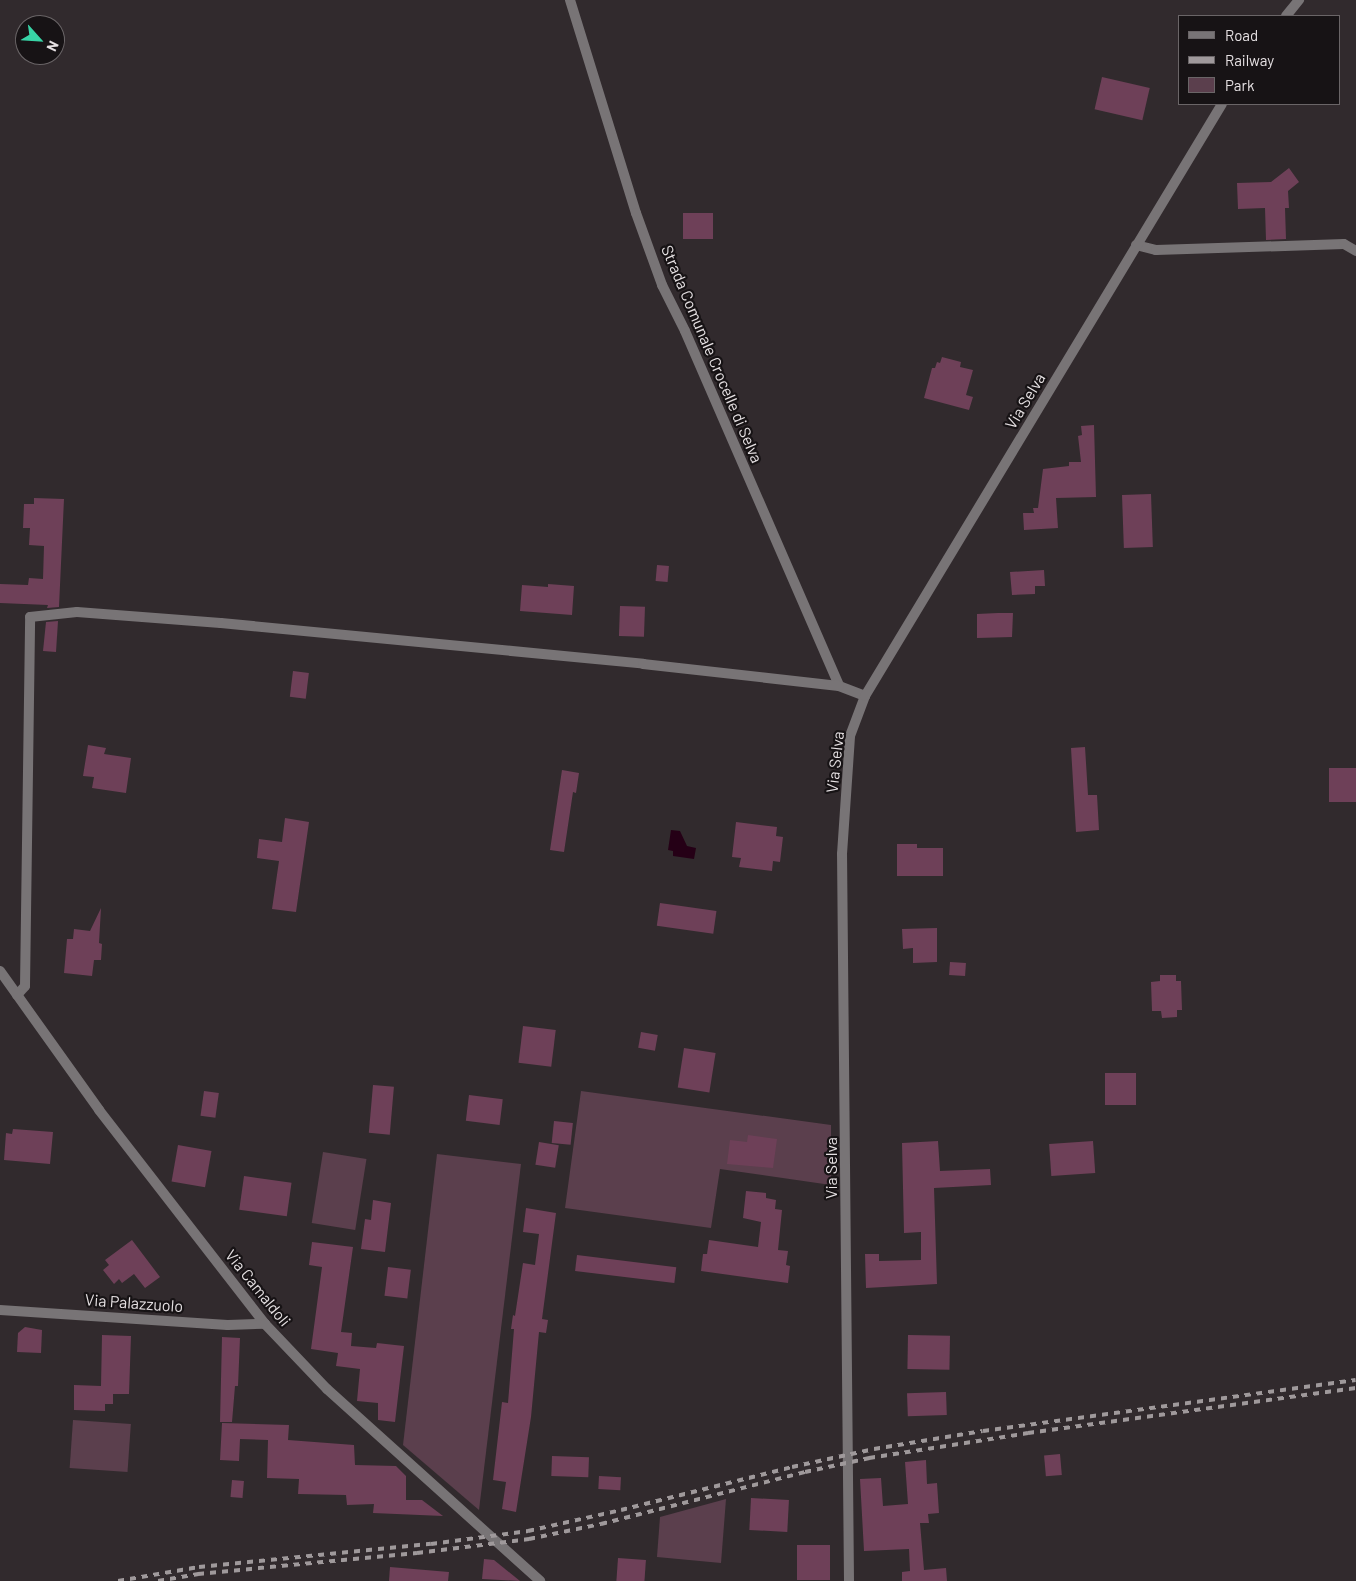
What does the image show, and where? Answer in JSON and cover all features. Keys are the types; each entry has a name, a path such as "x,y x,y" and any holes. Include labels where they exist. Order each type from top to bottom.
{"street":[{"name":"Strada Comunale Crocelle di Selva","path":"570,0 636,213 662,285 685,331 839,686"},
{"path":"1287,15 1299,0"},
{"name":"Via Selva","path":"849,1581 842,854 850,736 865,696 1221,105"},
{"path":"1136,245 1156,250 1344,244 1356,240"},
{"path":"1344,244 1356,251"},
{"path":"17,995 25,986 30,617 76,612 221,623 613,661 839,686 865,696"},
{"name":"Via Camaldoli","path":"0,971 99,1110 265,1324 327,1389 540,1581"},
{"name":"Via Palazzuolo","path":"0,1310 228,1325 265,1324"}],"green space":[{"path":"581,1091 831,1125 831,1185 720,1169 711,1228 565,1208"},
{"path":"323,1152 366,1159 355,1230 312,1223"},
{"path":"437,1154 521,1164 479,1510 403,1445"},
{"path":"73,1420 131,1424 128,1472 70,1468"},
{"path":"726,1499 721,1563 657,1557 660,1517"}],"shaded area":[{"path":"671,830 680,831 687,846 696,848 694,859 673,856 673,851 668,850"}],"building":[{"path":"1102,77 1150,88 1142,120 1095,109"},
{"path":"1289,168 1299,182 1288,191 1289,208 1285,208 1286,239 1266,240 1265,208 1238,209 1237,183 1271,182"},
{"path":"683,213 713,213 713,239 683,239"},
{"path":"942,357 961,362 960,367 973,370 966,395 973,397 969,410 924,398 932,368 935,368 937,362 940,363"},
{"path":"1094,425 1096,497 1056,498 1058,528 1024,530 1023,513 1034,513 1033,508 1038,508 1043,469 1069,466 1069,462 1081,462 1078,436 1082,435 1081,426"},
{"path":"1151,494 1153,547 1124,548 1122,495"},
{"path":"34,498 64,499 59,607 47,608 48,605 0,603 0,584 28,585 29,578 43,579 44,546 29,545 30,528 23,528 24,504 34,504"},
{"path":"657,565 669,566 668,582 656,581"},
{"path":"1044,570 1045,586 1035,586 1035,594 1012,595 1010,572"},
{"path":"548,584 574,586 572,615 520,611 522,585 548,587"},
{"path":"620,606 645,607 644,637 619,636"},
{"path":"1013,613 1012,637 977,638 977,614"},
{"path":"58,621 56,652 43,651 46,622"},
{"path":"293,671 309,673 306,699 290,697"},
{"path":"88,745 106,748 104,754 131,758 126,793 92,788 94,777 83,776"},
{"path":"1085,747 1088,795 1097,795 1099,830 1076,832 1071,748"},
{"path":"1329,768 1356,768 1356,802 1329,802"},
{"path":"562,770 579,773 576,793 573,792 564,852 550,850"},
{"path":"285,818 309,822 296,912 272,909 279,861 257,858 259,839 282,842"},
{"path":"736,822 777,827 776,836 783,837 780,862 773,861 772,871 739,867 741,858 732,857"},
{"path":"897,844 917,844 917,848 943,848 943,876 897,876"},
{"path":"660,903 716,911 713,934 657,926"},
{"path":"101,908 99,943 102,944 101,960 94,960 92,976 64,973 67,939 73,939 74,929 90,931"},
{"path":"937,928 937,962 913,963 913,948 903,949 902,929"},
{"path":"950,962 966,963 965,976 949,975"},
{"path":"1160,975 1176,975 1176,981 1181,981 1182,1010 1177,1010 1177,1017 1162,1018 1161,1011 1152,1011 1151,982 1160,981"},
{"path":"523,1026 556,1030 551,1067 518,1063"},
{"path":"641,1032 658,1035 655,1051 638,1048"},
{"path":"684,1048 716,1053 709,1093 678,1088"},
{"path":"1105,1073 1136,1073 1136,1105 1105,1105"},
{"path":"373,1085 394,1087 390,1135 369,1133"},
{"path":"204,1091 219,1093 215,1118 201,1116"},
{"path":"469,1095 503,1099 500,1125 466,1121"},
{"path":"554,1121 573,1123 571,1145 552,1143"},
{"path":"13,1129 53,1132 50,1164 4,1160 6,1133 12,1134"},
{"path":"748,1135 777,1139 773,1168 727,1164 730,1140 747,1142"},
{"path":"938,1141 940,1171 990,1169 991,1185 934,1188 937,1284 866,1288 865,1254 879,1254 879,1261 921,1260 921,1232 904,1233 902,1143"},
{"path":"1093,1141 1095,1173 1051,1176 1049,1144"},
{"path":"539,1142 559,1145 555,1168 535,1165"},
{"path":"178,1145 211,1151 205,1187 172,1181"},
{"path":"244,1176 292,1183 287,1216 239,1210"},
{"path":"746,1191 766,1193 766,1198 776,1200 775,1209 782,1210 778,1250 788,1251 786,1265 790,1266 788,1283 701,1271 703,1254 707,1254 709,1240 758,1247 761,1222 743,1218"},
{"path":"373,1200 391,1203 385,1252 361,1249 365,1219 371,1220"},
{"path":"526,1208 556,1213 542,1319 548,1320 546,1333 539,1332 531,1417 516,1512 502,1509 506,1482 493,1480 502,1402 508,1403 514,1329 511,1329 513,1315 515,1316 523,1263 535,1265 539,1234 523,1232"},
{"path":"132,1240 160,1277 145,1288 134,1274 122,1283 119,1279 114,1284 103,1270 109,1265 105,1260"},
{"path":"312,1242 353,1247 341,1332 352,1333 351,1346 376,1348 377,1343 404,1346 395,1422 378,1420 378,1403 357,1401 360,1369 336,1366 338,1353 311,1349 322,1267 309,1265"},
{"path":"577,1255 676,1267 674,1283 575,1271"},
{"path":"388,1267 411,1270 407,1299 384,1296"},
{"path":"25,1327 42,1330 41,1353 17,1352 18,1333"},
{"path":"102,1335 131,1336 129,1394 113,1394 113,1404 105,1404 105,1411 74,1410 74,1385 101,1386"},
{"path":"908,1335 950,1336 949,1370 907,1369"},
{"path":"222,1337 240,1338 238,1386 235,1386 232,1422 220,1422"},
{"path":"946,1392 947,1415 908,1416 907,1393"},
{"path":"222,1423 289,1425 288,1440 354,1445 355,1465 396,1466 406,1476 406,1500 422,1500 443,1516 373,1513 374,1504 347,1505 346,1495 298,1494 299,1479 267,1478 268,1440 240,1439 239,1461 220,1460"},
{"path":"1060,1454 1062,1475 1046,1476 1044,1455"},
{"path":"552,1456 589,1457 588,1477 551,1476"},
{"path":"926,1460 927,1484 937,1483 939,1513 928,1514 929,1523 920,1523 924,1570 946,1568 947,1581 902,1581 902,1572 910,1571 909,1549 864,1551 860,1479 881,1478 883,1506 908,1504 905,1462"},
{"path":"599,1476 621,1477 620,1490 598,1489"},
{"path":"232,1480 244,1481 242,1498 231,1497"},
{"path":"751,1498 789,1500 787,1532 749,1530"},
{"path":"797,1545 830,1545 830,1580 797,1580"},
{"path":"618,1558 646,1560 644,1581 616,1581"},
{"path":"484,1559 494,1560 520,1581 482,1579"},
{"path":"390,1567 449,1572 448,1581 389,1581"}],"railway":[{"path":"118,1581 199,1567 431,1544 528,1531 874,1449 983,1431 1356,1380"},
{"path":"158,1581 198,1574 417,1553 529,1539 601,1524 805,1472 869,1458 1028,1433 1356,1388"}]}
